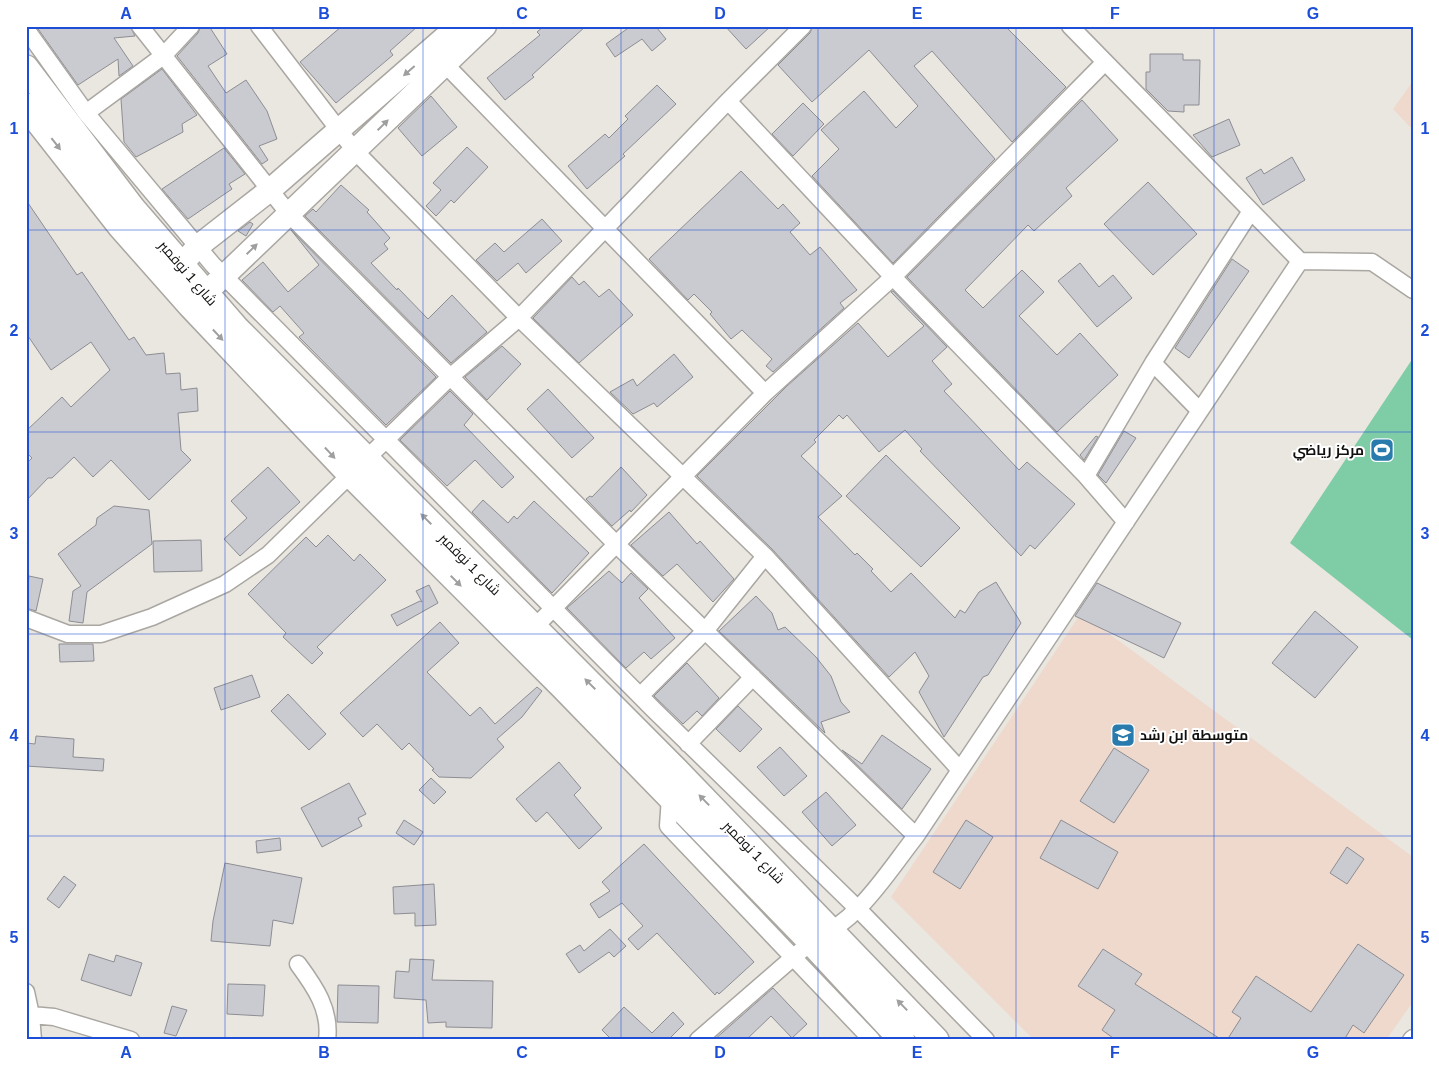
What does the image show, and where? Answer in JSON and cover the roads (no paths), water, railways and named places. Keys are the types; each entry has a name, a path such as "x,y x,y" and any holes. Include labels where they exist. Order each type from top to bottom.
{"main road":[{"name":"شارع 1 نوفمبر","path":"26,68 133,209 175,273"},
{"name":"شارع 1 نوفمبر","path":"26,106 121,227 175,273 358,466 526,636 902,1040"},
{"name":"شارع 1 نوفمبر","path":"526,636 670,797 812,943 936,1040"}],"street":[{"path":"140,26 289,214 616,545 916,836"},
{"path":"86,113 162,56 191,26"},
{"path":"259,26 355,152 519,318 682,478 765,556 960,770"},
{"path":"198,299 355,152 439,58 458,26"},
{"path":"175,273 197,247 270,190 339,130 485,26"},
{"path":"26,618 68,634 101,634 152,617 225,584 268,555 450,377 519,318 803,26"},
{"path":"1070,26 1300,261 1372,262 1413,290"},
{"path":"26,29 86,113 197,247 224,276 640,696 859,910 986,1040"},
{"path":"439,58 765,392"},
{"path":"526,636 765,392 893,277 1105,62"},
{"path":"728,102 893,277 1086,476 1126,522"},
{"path":"1086,476 1153,363 1251,210"},
{"path":"698,1040 812,943 859,910 916,836 1300,261"},
{"path":"1153,363 1200,411"},
{"path":"640,696 705,631 765,556"},
{"path":"688,744 753,677"},
{"path":"812,943 872,1040"},
{"path":"298,964 318,992 328,1031 327,1040"},
{"path":"26,992 31,1015 33,1040"},
{"path":"31,1015 54,1017 131,1040"}],"place":[{"name":"مركز رياضي","path":"1382,450"},
{"name":"متوسطة ابن رشد","path":"1123,735"}]}
